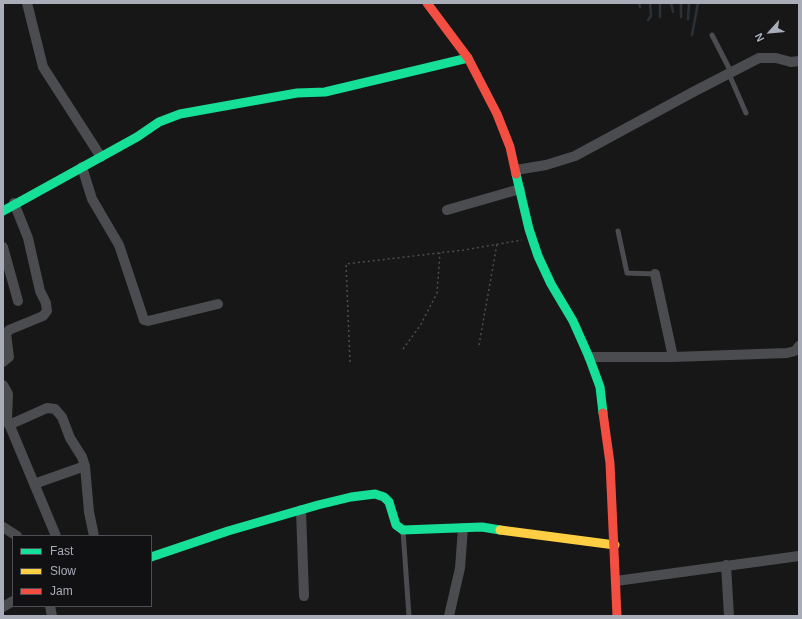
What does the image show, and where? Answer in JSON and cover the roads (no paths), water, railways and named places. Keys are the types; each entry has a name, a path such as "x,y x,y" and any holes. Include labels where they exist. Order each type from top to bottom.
{"street":[{"path":"27,3 43,67 101,157"},
{"path":"427,3 468,58 497,114 516,170 532,238 551,284 573,321 600,387 604,415 615,545 617,616"},
{"path":"3,210 101,157 159,122 180,114 297,93 325,92 468,58"},
{"path":"516,170 546,165 575,156 760,58 776,58 792,62 799,61"},
{"path":"82,167 92,198 119,244 144,320 148,321 218,304"},
{"path":"447,210 520,189"},
{"path":"3,362 9,358 6,334 9,330 43,316 47,311 46,303 40,291 28,238 14,203"},
{"path":"3,247 18,301"},
{"path":"655,274 673,357"},
{"path":"589,357 673,357 787,353 798,349"},
{"path":"3,385 8,394 6,417 56,535"},
{"path":"6,417 47,408 55,409 62,417 70,438 82,457 85,466 89,512 94,535"},
{"path":"34,484 85,466"},
{"path":"152,557 228,531 301,510 351,497 375,494 384,497 389,502 396,525 403,530 482,527 560,539 615,545"},
{"path":"301,510 304,596"},
{"path":"3,527 15,535"},
{"path":"449,616 460,568 464,528"},
{"path":"616,581 666,575 726,564 799,556"},
{"path":"726,564 729,616"},
{"path":"3,607 12,602"}],"lane":[{"path":"712,35 730,73 746,114"},
{"path":"618,231 627,273 655,274"},
{"path":"403,530 409,616"}],"waterway":[{"path":"639,3 640,7"},
{"path":"648,20 651,16 650,3"},
{"path":"660,3 660,17"},
{"path":"671,3 673,12"},
{"path":"681,3 681,17"},
{"path":"688,19 689,3"},
{"path":"692,35 698,3"}]}
